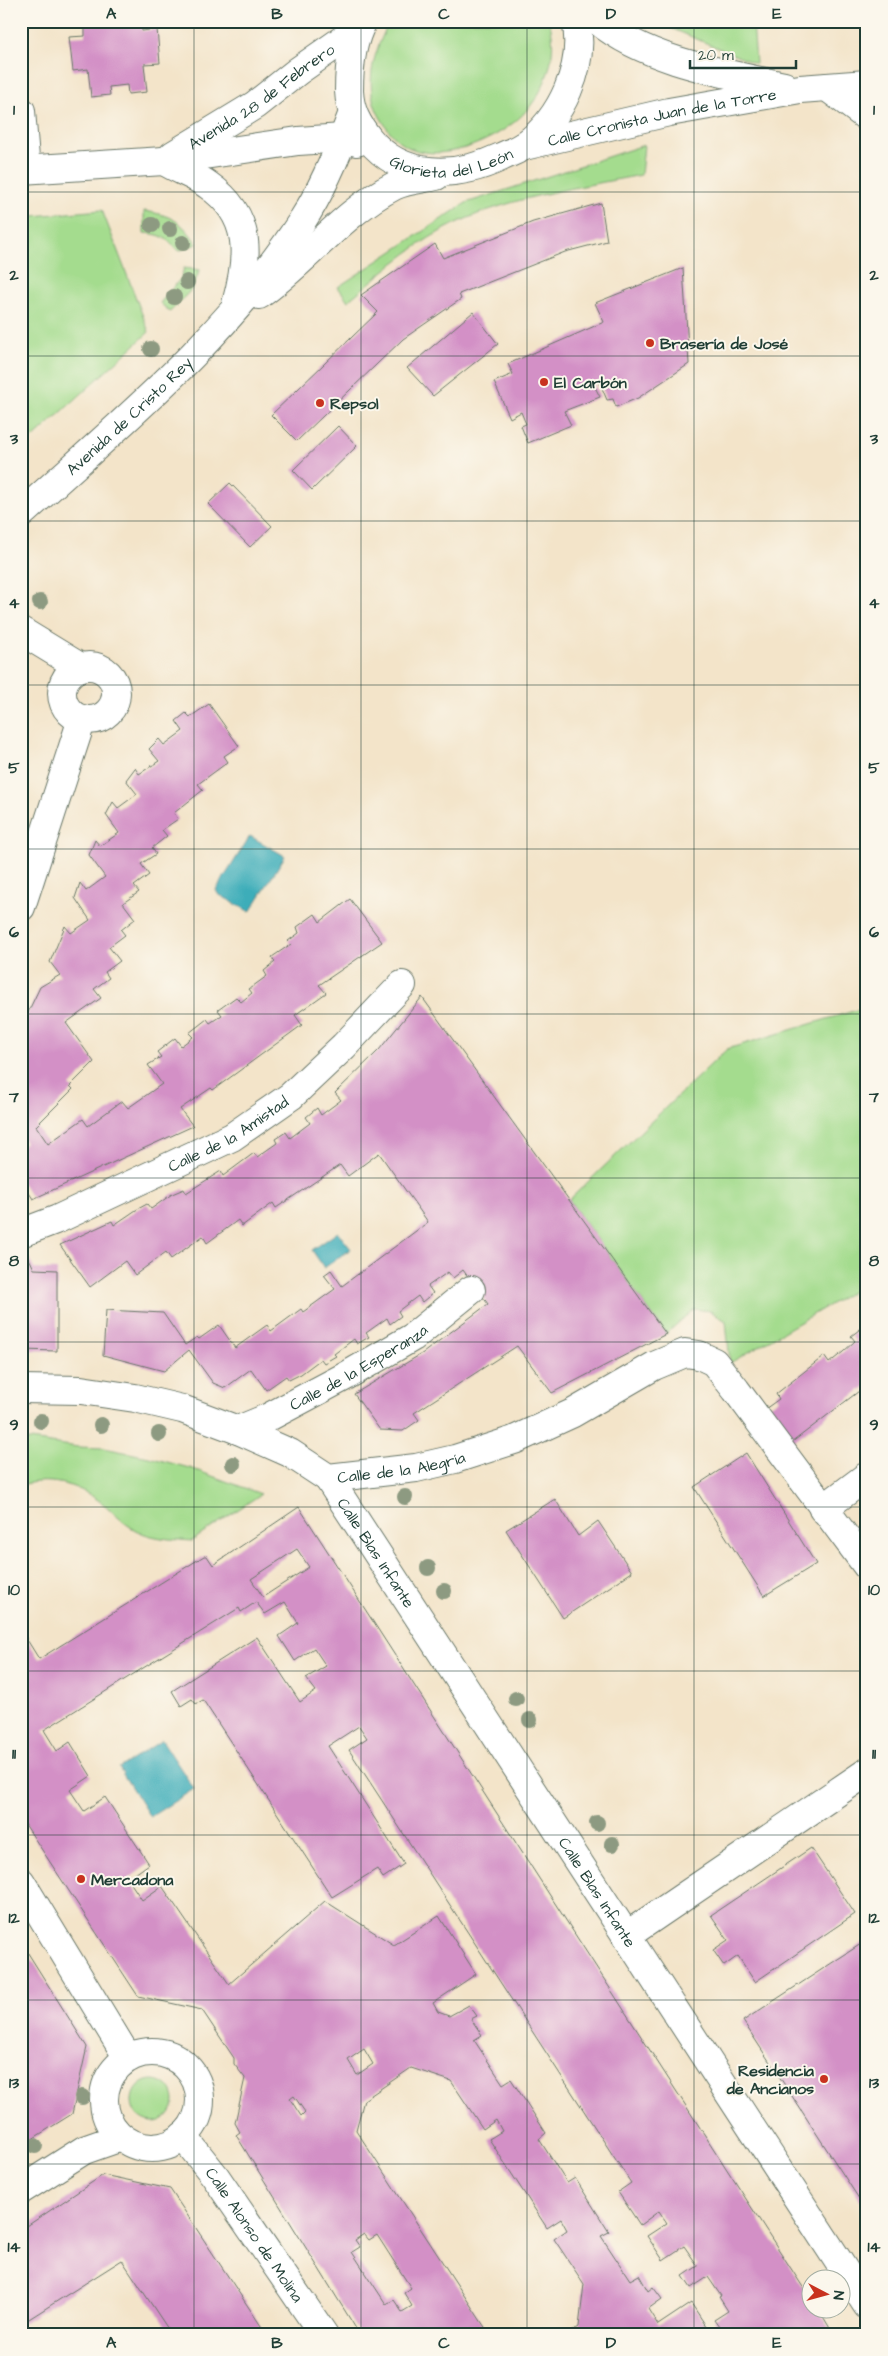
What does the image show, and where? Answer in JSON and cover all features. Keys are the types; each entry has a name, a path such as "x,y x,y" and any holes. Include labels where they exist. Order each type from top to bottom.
{"street":[{"name":"Glorieta del León","path":"374,146 404,166 430,172 451,173 489,163 524,146 555,114 563,100 576,61 579,35 576,21"},
{"name":"Calle Cronista Juan de la Torre","path":"598,21 616,36 660,54 732,75 814,88"},
{"path":"348,126 351,54 361,25"},
{"name":"Avenida 28 de Febrero","path":"164,161 255,105 361,25"},
{"name":"Calle Cronista Juan de la Torre","path":"524,146 664,113 814,88 867,84"},
{"path":"814,88 867,117"},
{"path":"21,111 24,170"},
{"name":"Avenida 28 de Febrero","path":"24,170 164,161 298,141 348,126 374,146"},
{"name":"Avenida de Cristo Rey","path":"21,514 185,363 233,313 303,220 348,126"},
{"name":"Avenida de Cristo Rey","path":"164,161 208,185 231,206 238,217 243,231 246,257 241,287 233,313"},
{"name":"Avenida de Cristo Rey","path":"233,313 281,279 360,207 396,185 451,173"},
{"path":"21,630 49,650 80,667"},
{"path":"49,650 62,694 68,710 82,720 94,720 107,714 114,703 116,691 113,680 103,670 94,666 80,667 73,671 66,679 62,694"},
{"path":"21,907 82,720"},
{"name":"Calle de la Amistad","path":"21,1233 58,1219 232,1137 291,1096 344,1046 402,985"},
{"name":"Calle de la Esperanza","path":"238,1430 268,1418 413,1337 471,1290"},
{"name":"Calle de la Alegría","path":"21,1389 62,1388 135,1398 182,1409 238,1430 290,1453 328,1478 416,1468 455,1459 514,1440 573,1413 654,1366 685,1353 699,1355 714,1362 823,1509"},
{"path":"867,1476 823,1509 867,1566"},
{"name":"Calle Blas Infante","path":"328,1478 867,2305"},
{"path":"626,1936 867,1772"},
{"path":"21,1882 128,2058"},
{"path":"143,2053 162,2053 176,2059 191,2073 198,2086 199,2106 195,2121 183,2136 168,2145 156,2148 139,2147 121,2137 112,2127 106,2115 104,2096 113,2071 128,2058 143,2053"},
{"name":"Calle Alonso de Molina","path":"183,2136 215,2176 324,2335"},
{"path":"21,2190 84,2150 121,2137"}],"green space":[{"path":"390,21 549,21 553,44 552,56 545,80 527,110 504,130 489,139 473,146 440,153 424,152 410,148 396,138 385,125 374,104 372,92 372,68 375,56"},
{"path":"654,21 753,21 756,64"},
{"path":"644,145 641,175 539,195 490,210 466,219 430,237 394,263 348,301 338,287 466,203"},
{"path":"102,210 149,332 21,449 21,217"},
{"path":"144,211 175,220 197,244 178,251 164,238 155,234 144,233"},
{"path":"184,268 200,270 192,289 170,312 160,303 181,278"},
{"path":"867,1007 867,1283 730,1363 726,1321 710,1311 694,1309 666,1334 569,1200 727,1049"},
{"path":"30,1440 78,1447 104,1448 149,1457 193,1469 261,1494 192,1541 151,1536 129,1526 106,1506 77,1488 55,1482 33,1482 21,1485 21,1441"},
{"path":"157,2080 165,2083 171,2089 174,2101 171,2113 165,2119 149,2122 141,2119 135,2113 132,2097 135,2089 141,2083"}],"water":[{"path":"250,836 285,856 250,912 218,894 216,890"},
{"path":"338,1232 351,1249 324,1268 312,1250"},
{"path":"162,1740 194,1789 150,1817 119,1768"}],"building":[{"path":"85,21 141,21 142,31 157,29 160,63 144,64 147,92 128,94 127,85 109,87 110,95 91,97 88,69 73,71 69,37 85,36"},
{"path":"601,203 607,241 565,252 459,294 461,299 403,339 297,441 271,415 378,312 361,295 435,244 443,258 533,222"},
{"path":"683,268 689,364 638,398 616,407 613,399 607,400 599,381 593,383 600,397 564,411 571,425 528,443 521,426 526,424 521,412 510,418 494,382 513,374 508,364 604,322 595,303"},
{"path":"473,312 498,344 433,396 407,368"},
{"path":"338,426 357,446 312,490 293,470"},
{"path":"230,483 272,526 250,547 208,504"},
{"path":"209,704 239,746 224,756 228,762 198,784 203,790 174,813 178,819 162,830 167,836 152,848 156,854 141,864 149,875 134,886 139,892 123,903 135,919 121,930 125,935 109,947 120,961 105,972 109,978 94,989 101,998 66,1023 94,1062 70,1086 73,1089 36,1126 48,1144 83,1119 88,1126 122,1101 128,1108 162,1084 148,1065 161,1057 157,1052 175,1038 181,1046 193,1037 189,1033 207,1019 210,1023 222,1015 218,1010 236,997 241,1002 252,993 249,989 267,976 264,971 275,962 272,957 291,944 288,941 299,933 297,927 315,914 320,922 350,899 382,942 319,985 326,993 295,1015 302,1025 213,1090 211,1088 180,1109 193,1126 33,1199 21,1181 21,1147 26,1143 23,1138 21,1139 21,1027 40,987 60,975 50,962 65,926 71,933 90,920 75,898 80,883 86,891 105,877 89,855 95,840 100,846 119,833 106,815 113,802 118,808 137,794 126,780 135,768 139,774 159,761 149,749 159,739 164,745 183,731 176,721 186,713 190,717"},
{"path":"422,997 666,1334 552,1393 517,1346 414,1413 419,1420 403,1431 380,1430 354,1394 423,1353 488,1304 463,1270 453,1278 448,1272 428,1286 433,1293 422,1302 418,1296 398,1311 401,1316 390,1324 387,1318 366,1333 369,1337 357,1344 354,1339 334,1354 336,1356 324,1363 321,1359 301,1374 289,1380 286,1376 266,1390 251,1369 225,1388 213,1383 189,1350 164,1371 103,1355 106,1310 163,1313 185,1345 197,1337 199,1339 219,1325 235,1348 267,1325 271,1331 301,1309 303,1312 335,1289 324,1275 331,1270 342,1286 428,1222 379,1153 348,1176 340,1165 276,1208 273,1203 242,1226 238,1220 207,1243 203,1236 171,1259 166,1252 135,1275 125,1261 90,1287 60,1245 112,1221 114,1225 147,1204 151,1209 172,1194 184,1189 186,1193 221,1171 223,1176 254,1153 257,1157 277,1143 275,1139 286,1132 290,1138 310,1123 306,1117 317,1108 321,1115 341,1100 335,1093 379,1050"},
{"path":"29,1258 34,1269 57,1270 57,1351 21,1350 21,1262"},
{"path":"867,1324 867,1385 791,1443 765,1409 779,1399 776,1394 824,1356 829,1363 843,1352 855,1341 851,1336"},
{"path":"746,1453 816,1564 764,1596 694,1487"},
{"path":"555,1499 578,1536 598,1521 632,1572 563,1618 506,1530"},
{"path":"299,1507 800,2283 800,2318 824,2318 834,2335 567,2335 579,2327 584,2284 554,2239 567,2230 561,2219 547,2228 489,2139 502,2131 496,2120 483,2129 451,2081 411,2068 364,2100 356,2130 490,2335 360,2335 236,2135 240,2132 235,2123 245,2078 234,2064 234,2058 202,2010 138,1996 21,1818 21,1630 39,1659 204,1556 207,1556 213,1565","holes":["297,1549 309,1567 263,1597 251,1579","256,1602 265,1614 285,1602 298,1623 279,1636 295,1661 314,1648 326,1666 306,1678 316,1691 300,1702 257,1637 172,1691 181,1706 192,1699 196,1704 203,1700 332,1897 377,1869 383,1878 404,1864 328,1746 359,1726 367,1738 349,1750 631,2183 618,2192 640,2225 659,2211 667,2223 647,2236 663,2260 684,2246 698,2266 683,2276 691,2288 708,2277 721,2296 719,2297 728,2311 714,2320 719,2327 710,2332 691,2303 658,2325 648,2309 662,2299 653,2287 648,2291 639,2275 630,2280 601,2236 609,2232 575,2178 567,2183 539,2139 546,2133 511,2079 503,2084 474,2040 482,2035 471,2019 477,2016 469,2005 449,2016 438,2012 433,2003 476,1974 439,1916 394,1945 325,1901 229,1984 162,1886 142,1900 128,1879 149,1864 105,1797 84,1811 70,1790 91,1776 70,1742 57,1751 44,1730 239,1608 241,1612","364,2049 373,2064 357,2075 348,2060","294,2096 305,2112 301,2116 290,2099","364,2234 369,2240 377,2235 411,2288 404,2293 412,2306 402,2312 394,2300 386,2304 352,2252 360,2247 355,2240"]},
{"path":"867,1507 867,1524 859,1513"},
{"path":"811,1848 855,1914 755,1982 738,1956 724,1966 713,1950 728,1940 711,1915"},
{"name":"Residencia de Ancianos","path":"867,1940 867,2211 743,2021"},
{"path":"21,1942 87,2047 72,2114 21,2146"},
{"path":"103,2175 170,2189 267,2335 172,2335 122,2260 21,2324 21,2230"}],"place":[{"name":"Brasería de José","path":"650,343"},
{"name":"El Carbón","path":"544,382"},
{"name":"Repsol","path":"320,403"},
{"name":"Mercadona","path":"81,1879"},
{"name":"Residencia de Ancianos","path":"824,2079"}]}
